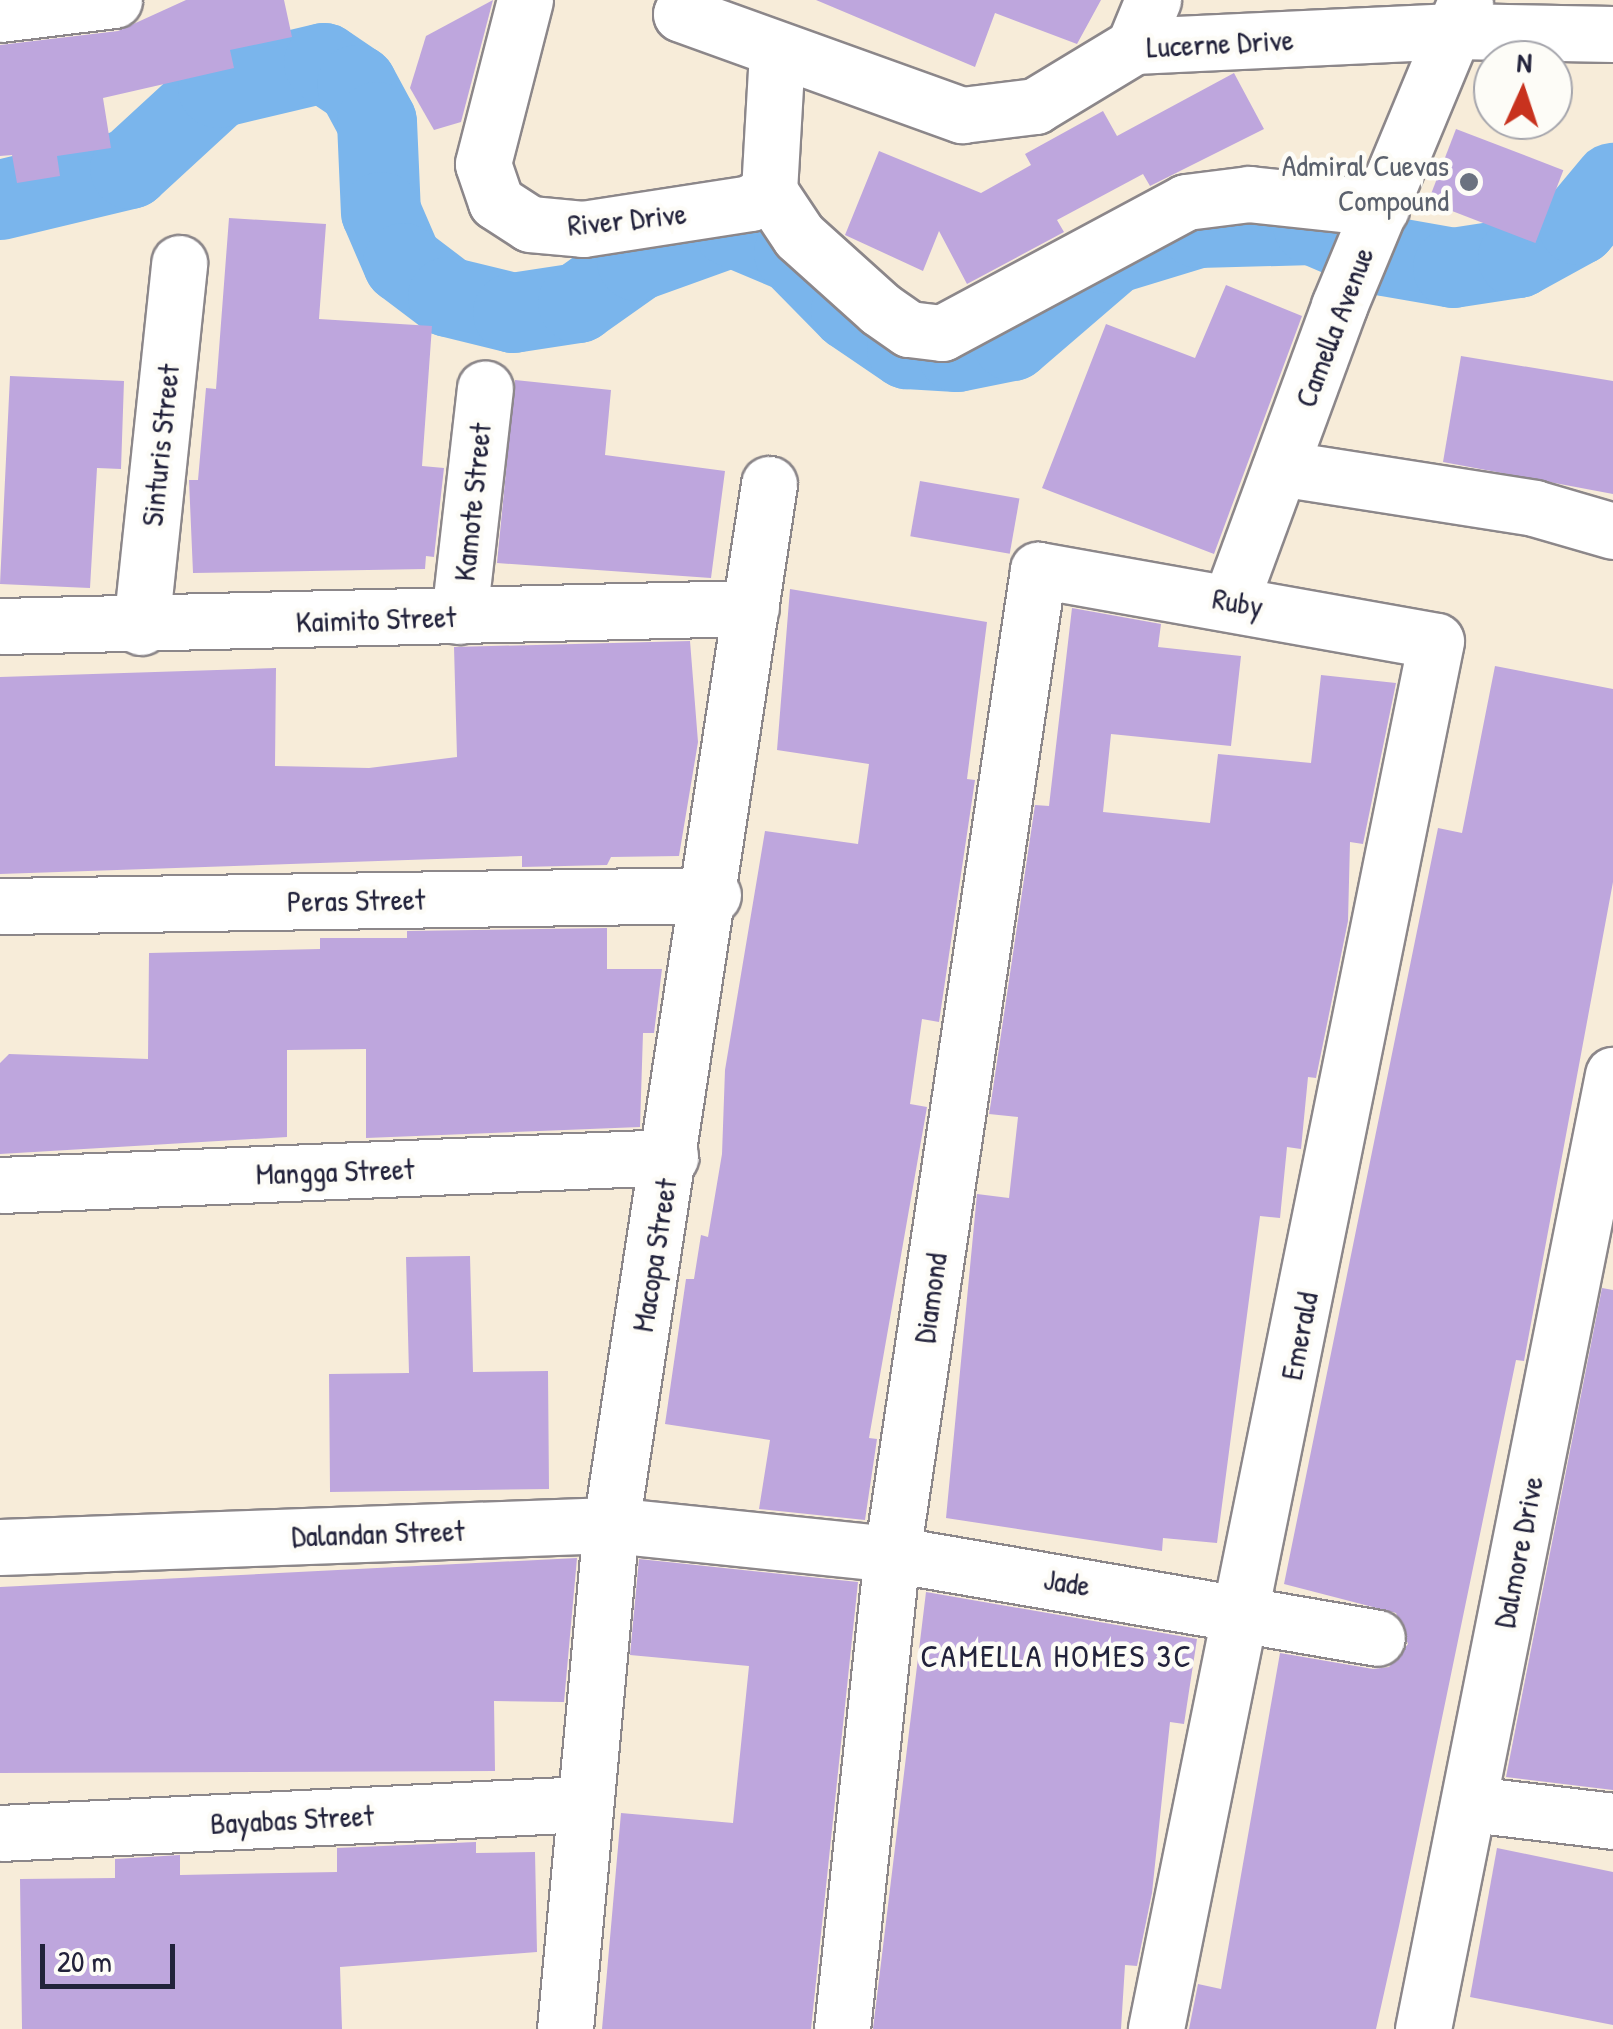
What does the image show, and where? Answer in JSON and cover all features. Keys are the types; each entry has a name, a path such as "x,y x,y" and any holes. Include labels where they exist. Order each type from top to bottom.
{"street":[{"name":"River Drive","path":"524,0 483,164 496,202 530,224 583,229 750,203 768,190"},
{"path":"0,14 102,2"},
{"name":"Lucerne Drive","path":"684,7 776,51 908,102 1001,116 1067,90 1144,23 1460,16 1613,34"},
{"name":"Camella Avenue","path":"1231,600 1339,306 1460,16"},
{"path":"776,51 768,190 799,236 880,309 909,329 942,333 1186,202 1249,194 1377,217"},
{"name":"Sinturis Street","path":"142,627 180,263"},
{"name":"Kamote Street","path":"459,616 484,388"},
{"path":"1280,468 1608,529"},
{"name":"Macopa Street","path":"564,2029 611,1525 713,894 769,484"},
{"name":"Ruby","path":"1038,570 1231,600 1436,641"},
{"name":"Diamond","path":"842,2029 892,1554 1038,570"},
{"name":"Kaimito Street","path":"0,626 142,627 751,608"},
{"name":"Emerald","path":"1156,2029 1245,1612 1436,641"},
{"name":"Peras Street","path":"0,906 713,894"},
{"name":"Dalmore Drive","path":"1440,2026 1471,1804 1594,1257 1613,1075"},
{"name":"Mangga Street","path":"0,1185 670,1158"},
{"name":"Dalandan Street","path":"0,1547 611,1525 755,1538"},
{"name":"Jade","path":"755,1538 892,1554 1245,1612 1377,1638"},
{"name":"Bayabas Street","path":"0,1833 584,1804"},
{"path":"1471,1804 1613,1821"}],"building":[{"path":"186,0 284,0 292,37 230,50 234,68 103,98 111,148 57,156 60,176 17,183 12,155 0,156 0,45 118,31"},
{"path":"493,0 461,122 434,130 410,88 426,36"},
{"path":"816,0 1101,0 1077,44 995,13 975,67"},
{"path":"1234,73 1264,129 1150,186 1143,174 1057,220 1064,232 967,284 939,231 923,271 845,235 879,151 981,193 1031,165 1025,154 1103,111 1117,136"},
{"path":"1456,129 1473,136 1473,140 1485,140 1563,170 1535,243 1428,202"},
{"path":"229,218 326,224 319,319 432,326 422,466 444,468 434,557 426,556 425,569 193,573 189,480 198,480 206,388 216,389"},
{"path":"1226,285 1302,316 1214,554 1042,488 1106,324 1195,358"},
{"path":"1461,356 1613,381 1613,494 1443,462"},
{"path":"10,376 124,381 121,469 97,468 90,588 0,584"},
{"path":"515,380 611,390 605,455 725,471 711,578 497,563"},
{"path":"920,481 1019,499 1010,554 910,536"},
{"path":"790,589 987,622 967,779 975,780 939,1022 922,1019 910,1104 927,1107 869,1438 877,1439 865,1520 759,1509 770,1440 665,1424 686,1279 694,1279 701,1235 708,1237 722,1154 725,1070 765,831 858,844 869,764 777,750"},
{"path":"1072,608 1161,624 1158,647 1241,656 1231,746 1111,734 1103,812 1210,823 1218,754 1311,763 1321,675 1396,683 1363,844 1350,842 1348,921 1316,1078 1308,1077 1301,1149 1287,1147 1280,1218 1260,1216 1217,1543 1163,1538 1162,1551 946,1518 977,1194 1009,1198 1018,1117 989,1114 1035,805 1049,806"},
{"path":"690,641 698,742 679,856 611,857 607,865 522,867 522,856 0,874 0,677 276,668 275,766 369,768 457,757 454,647"},
{"path":"1495,666 1613,689 1613,882 1524,1361 1516,1360 1376,2029 1189,2029 1198,1984 1221,1989 1280,1653 1373,1669 1389,1667 1408,1644 1396,1613 1284,1584 1438,828 1462,833"},
{"path":"607,928 607,969 662,969 654,1033 643,1033 640,1127 366,1138 366,1049 287,1050 287,1137 0,1154 0,1063 9,1054 148,1059 149,953 320,949 320,938 407,938 407,931"},
{"path":"470,1256 473,1372 548,1371 549,1489 330,1492 329,1374 409,1373 406,1257"},
{"path":"1602,1288 1613,1290 1613,1790 1506,1777"},
{"path":"577,1558 564,1702 494,1701 495,1771 0,1773 0,1587"},
{"path":"639,1559 858,1582 811,2029 602,2029 621,1813 733,1823 749,1666 630,1655"},
{"path":"926,1592 1197,1639 1184,1724 1170,1722 1152,1893 1137,1966 1125,1965 1121,2029 873,2029"},
{"path":"476,1842 476,1853 535,1852 537,1952 340,1967 342,2029 22,2029 20,1879 115,1878 115,1859 180,1855 180,1875 337,1872 337,1848"},
{"path":"1497,1848 1613,1872 1613,2025 1470,1997"}],"waterway":[{"path":"0,200 130,169 218,88 324,63 357,85 377,122 381,212 403,263 448,297 513,313 578,303 637,261 732,227 794,253 851,311 907,349 957,352 1012,341 1113,254 1198,228 1313,225 1385,256 1453,268 1518,258 1578,225 1613,183"}],"place":[{"name":"Admiral Cuevas Compound","path":"1469,182"}],"district":[{"name":"CAMELLA HOMES 3C","path":"1057,1656"}]}
